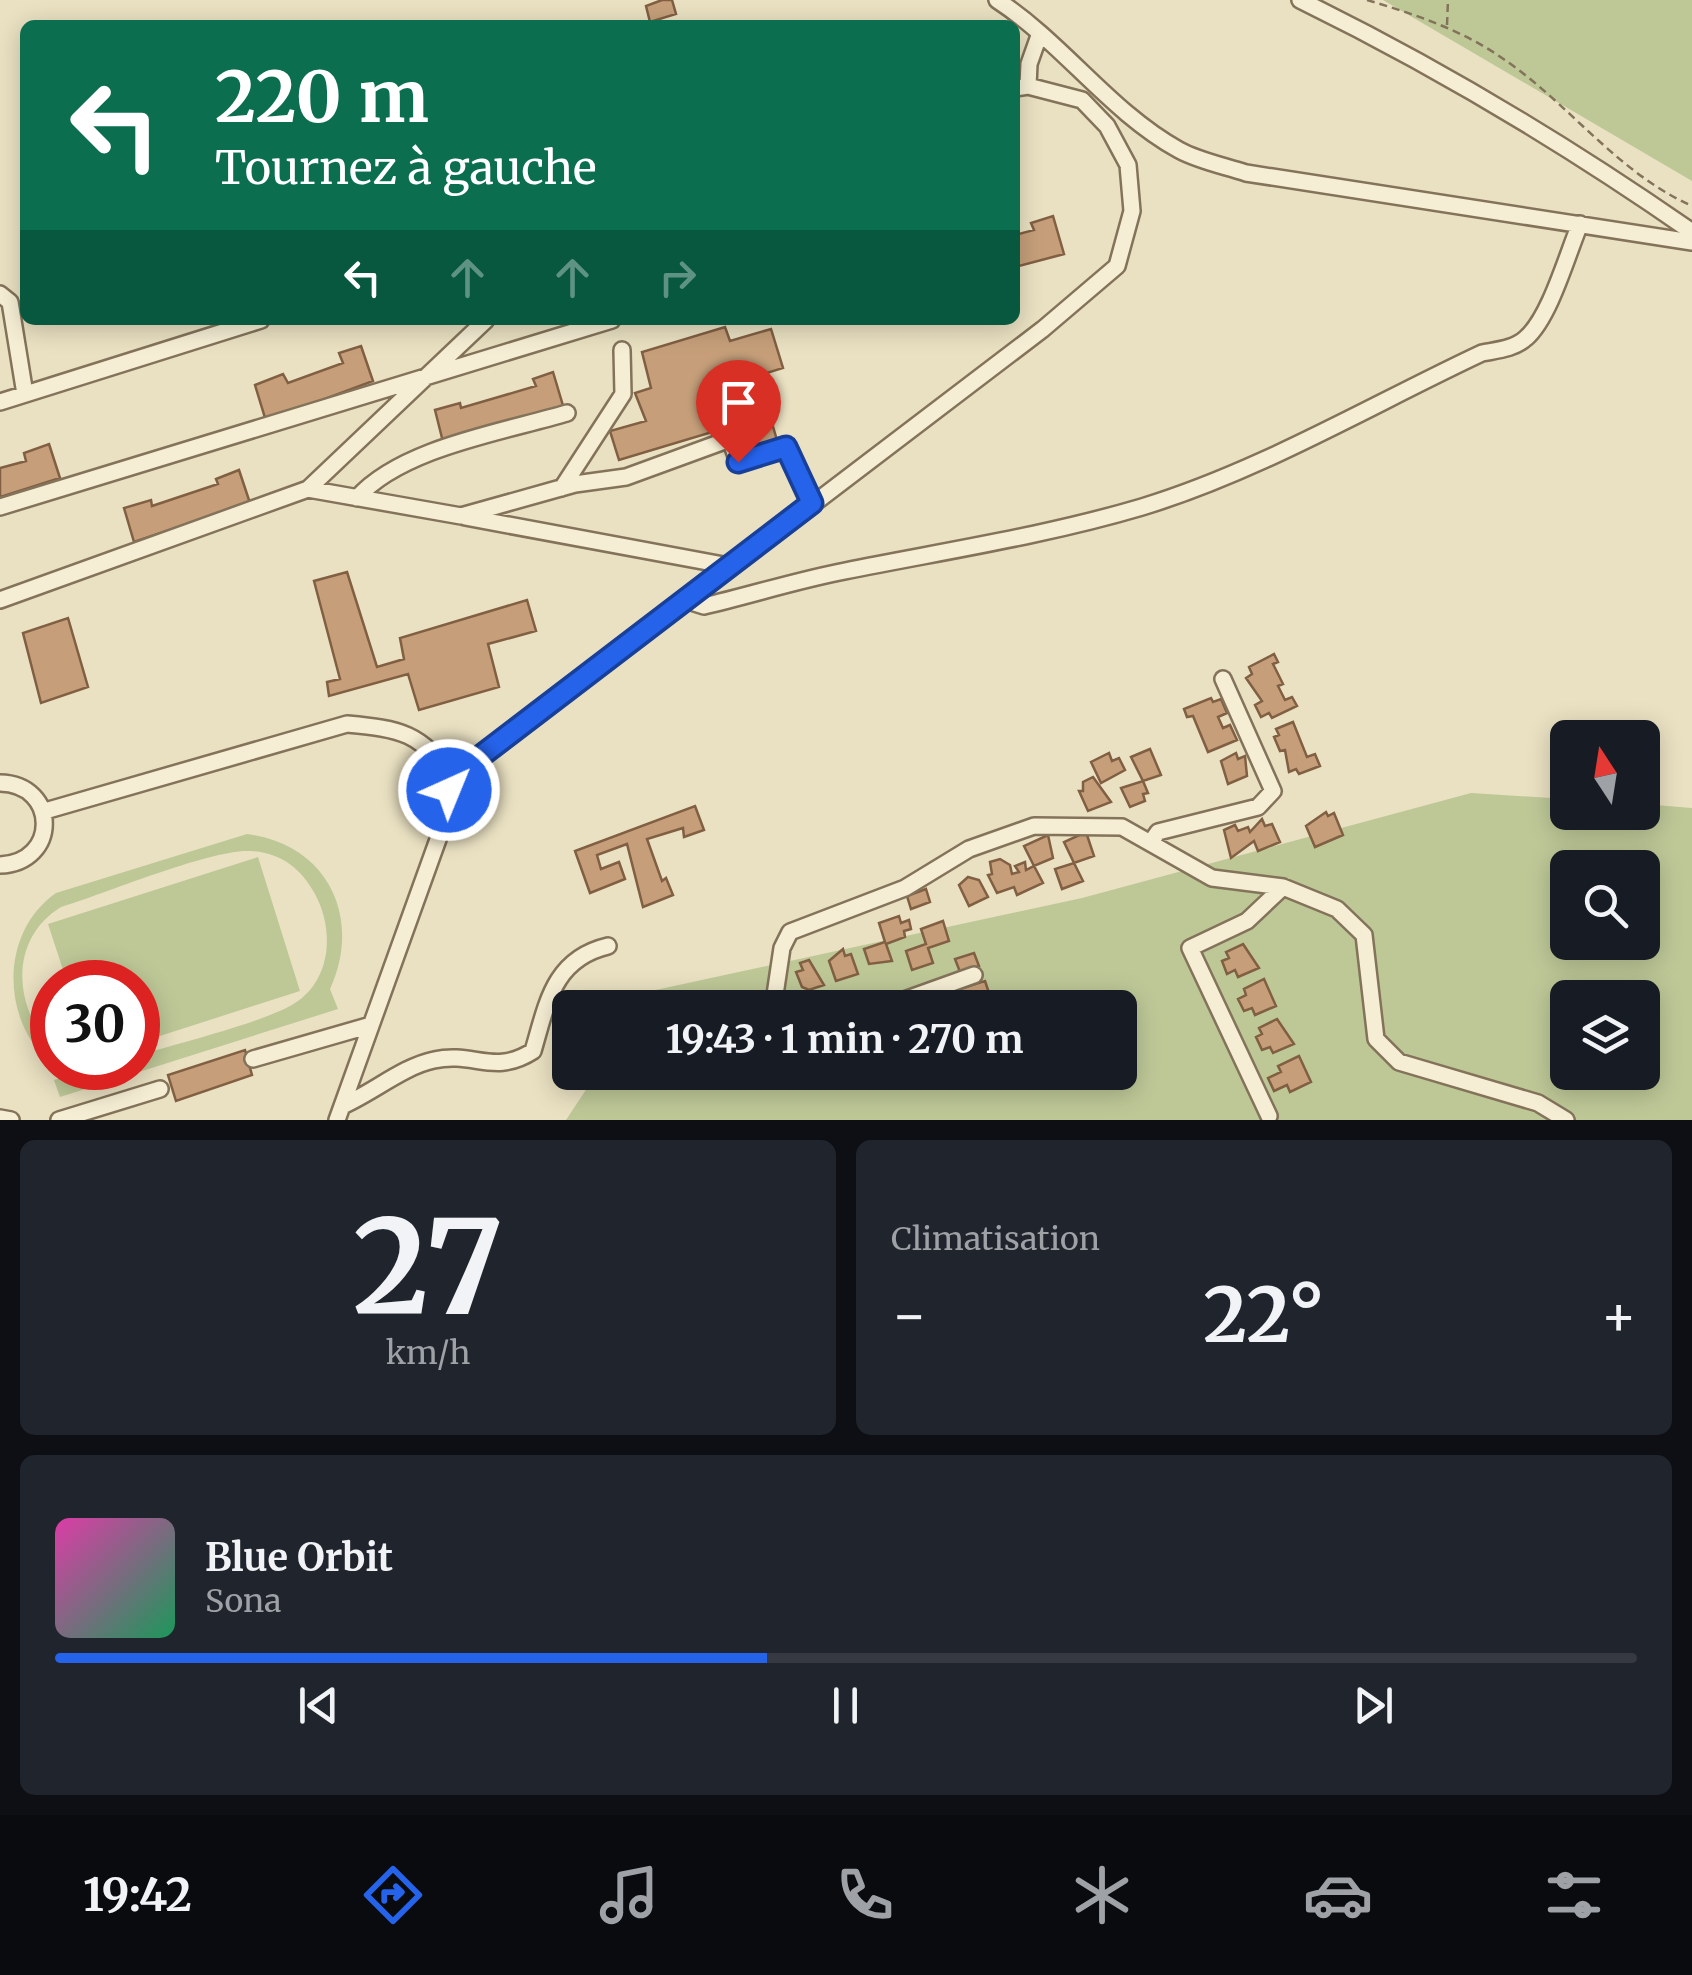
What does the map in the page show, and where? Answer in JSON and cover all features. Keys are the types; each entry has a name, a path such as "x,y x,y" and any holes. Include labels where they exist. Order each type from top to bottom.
{"street":[{"path":"997,0 1040,33 1120,108 1180,151 1246,173 1692,242"},
{"path":"1300,0 1385,42 1562,144 1692,232"},
{"path":"452,778 1043,330 1117,266 1132,210 1128,165 1107,126 1082,100 1021,87 1040,33"},
{"path":"685,600 704,606 844,571 927,559 1075,526 1146,506 1236,471 1482,353 1514,346 1528,336 1542,316 1580,224"},
{"path":"0,294 10,302 25,394"},
{"path":"0,402 246,325"},
{"path":"0,600 308,489 481,325"},
{"path":"0,506 596,325"},
{"path":"562,488 624,394 622,350"},
{"path":"357,498 374,478 402,464 567,413"},
{"path":"461,516 562,488 626,477 730,440 738,462 786,447 812,503"},
{"path":"308,489 730,566"},
{"path":"1150,842 1158,832 1258,808 1273,791 1223,679"},
{"path":"44,811 347,724 398,728 434,751 452,778 445,820 340,1113"},
{"path":"0,782 28,789 44,811 46,825 37,851 26,860 0,865"},
{"path":"775,990 782,948 790,932 905,888 969,849 1034,826 1122,828 1212,878 1283,887 1336,910 1364,935 1376,1039 1399,1062 1538,1103 1566,1120"},
{"path":"1270,1116 1190,948 1247,921 1283,887"},
{"path":"340,1113 430,1060 457,1057 495,1065 514,1064 533,1051 553,984 570,962 586,951 608,946"},
{"path":"934,990 974,976"},
{"path":"253,1059 371,1025"},
{"path":"59,1120 157,1090"},
{"path":"0,1118 11,1120"}],"path":[{"path":"1367,0 1446,26 1504,58 1598,144 1668,196 1692,206"},
{"path":"1446,26 1448,0"}],"green space":[{"path":"1383,0 1692,0 1692,181"},
{"path":"1471,793 1550,798 1550,830 1660,830 1660,805 1692,808 1692,1120 566,1120 586,1090 1137,1090 1137,990 656,990 1082,898"},
{"path":"247,834 275,841 298,852 317,868 331,888 342,936 330,989 338,1009 160,1065 160,1050 289,1007 312,988 324,963 325,921 303,876 280,858 261,852 232,852 184,864 61,907 44,921 32,937 22,974 30,1013 30,1037 16,1001 16,953 24,930 56,893"},
{"path":"258,857 300,991 160,1036 160,960 60,960 48,924"},
{"path":"58,1090 82,1090 60,1097"}],"building":[{"path":"672,0 676,14 650,20 646,6"},
{"path":"1053,216 1064,254 1020,266 1020,234 1034,230 1031,223"},
{"path":"725,327 730,341 771,329 783,368 719,388 724,407 734,403 733,396 761,386 779,447 746,456 732,426 619,460 610,431 646,421 635,393 651,388 642,352"},
{"path":"361,346 373,381 266,421 255,385 283,374 288,383 343,363 339,353"},
{"path":"553,372 564,409 444,446 435,410 460,403 461,408 536,386 533,379"},
{"path":"49,444 60,478 0,497 0,468 26,461 24,453"},
{"path":"239,470 250,503 134,542 124,508 151,500 152,506 218,484 216,479"},
{"path":"347,572 377,667 404,659 400,638 527,600 536,631 488,644 499,687 419,710 408,674 329,696 327,682 340,679 314,581"},
{"path":"68,618 88,687 41,703 23,633"},
{"path":"1274,654 1278,662 1273,664 1283,684 1278,686 1285,700 1292,697 1297,706 1272,718 1269,713 1261,717 1255,705 1262,701 1246,678 1252,674 1249,667"},
{"path":"1211,698 1213,702 1221,699 1227,713 1218,717 1223,728 1230,725 1237,740 1208,752 1193,716 1187,717 1184,709"},
{"path":"1293,722 1307,757 1315,754 1320,766 1299,774 1296,769 1289,772 1285,750 1280,751 1274,737 1279,735 1276,729"},
{"path":"1150,749 1161,775 1143,781 1131,757"},
{"path":"1109,753 1112,761 1119,758 1125,770 1101,783 1091,762"},
{"path":"1236,753 1238,759 1245,756 1247,776 1228,784 1221,761"},
{"path":"1093,777 1111,802 1088,811 1079,791 1083,791 1083,782"},
{"path":"1143,781 1148,793 1143,794 1145,801 1130,807 1121,788"},
{"path":"695,806 704,830 684,837 683,828 647,839 662,881 666,878 673,895 643,907 627,844 597,855 601,869 619,862 625,879 590,893 575,851"},
{"path":"1326,812 1328,816 1334,813 1343,835 1315,847 1306,826"},
{"path":"1262,819 1265,826 1272,824 1280,842 1258,851 1254,841 1231,858 1224,830 1235,825 1238,831 1248,827 1250,832"},
{"path":"1086,832 1094,856 1074,863 1064,842"},
{"path":"1048,835 1053,858 1034,866 1024,846"},
{"path":"1000,859 1010,865 1012,874 1019,872 1015,866 1025,862 1026,870 1034,866 1043,883 1017,895 1014,887 997,893 988,875 992,874 990,862"},
{"path":"1074,863 1083,881 1062,889 1055,869"},
{"path":"968,877 979,880 988,897 969,906 959,885"},
{"path":"926,889 930,902 911,909 907,896"},
{"path":"899,916 901,923 909,920 911,929 904,931 905,937 886,944 892,961 869,964 864,949 885,942 879,923"},
{"path":"943,921 949,941 928,948 933,963 912,970 906,951 926,944 921,929"},
{"path":"1243,944 1259,968 1238,977 1235,970 1227,974 1222,961 1229,958 1226,952"},
{"path":"843,949 845,956 851,954 858,974 836,981 829,961"},
{"path":"974,953 979,966 960,972 955,959"},
{"path":"809,960 824,985 809,990 802,987 796,972 803,970 800,963"},
{"path":"1264,979 1276,1006 1255,1015 1252,1008 1244,1011 1238,999 1246,995 1244,989"},
{"path":"985,981 988,990 959,990"},
{"path":"1277,1019 1294,1044 1273,1053 1270,1047 1262,1050 1256,1037 1262,1034 1259,1028"},
{"path":"245,1050 252,1075 176,1101 168,1075"},
{"path":"1299,1056 1311,1082 1290,1092 1287,1085 1274,1091 1268,1078 1281,1072 1278,1066"}],"route":[{"path":"449,790 452,778 812,503 786,447 738,462"}]}
